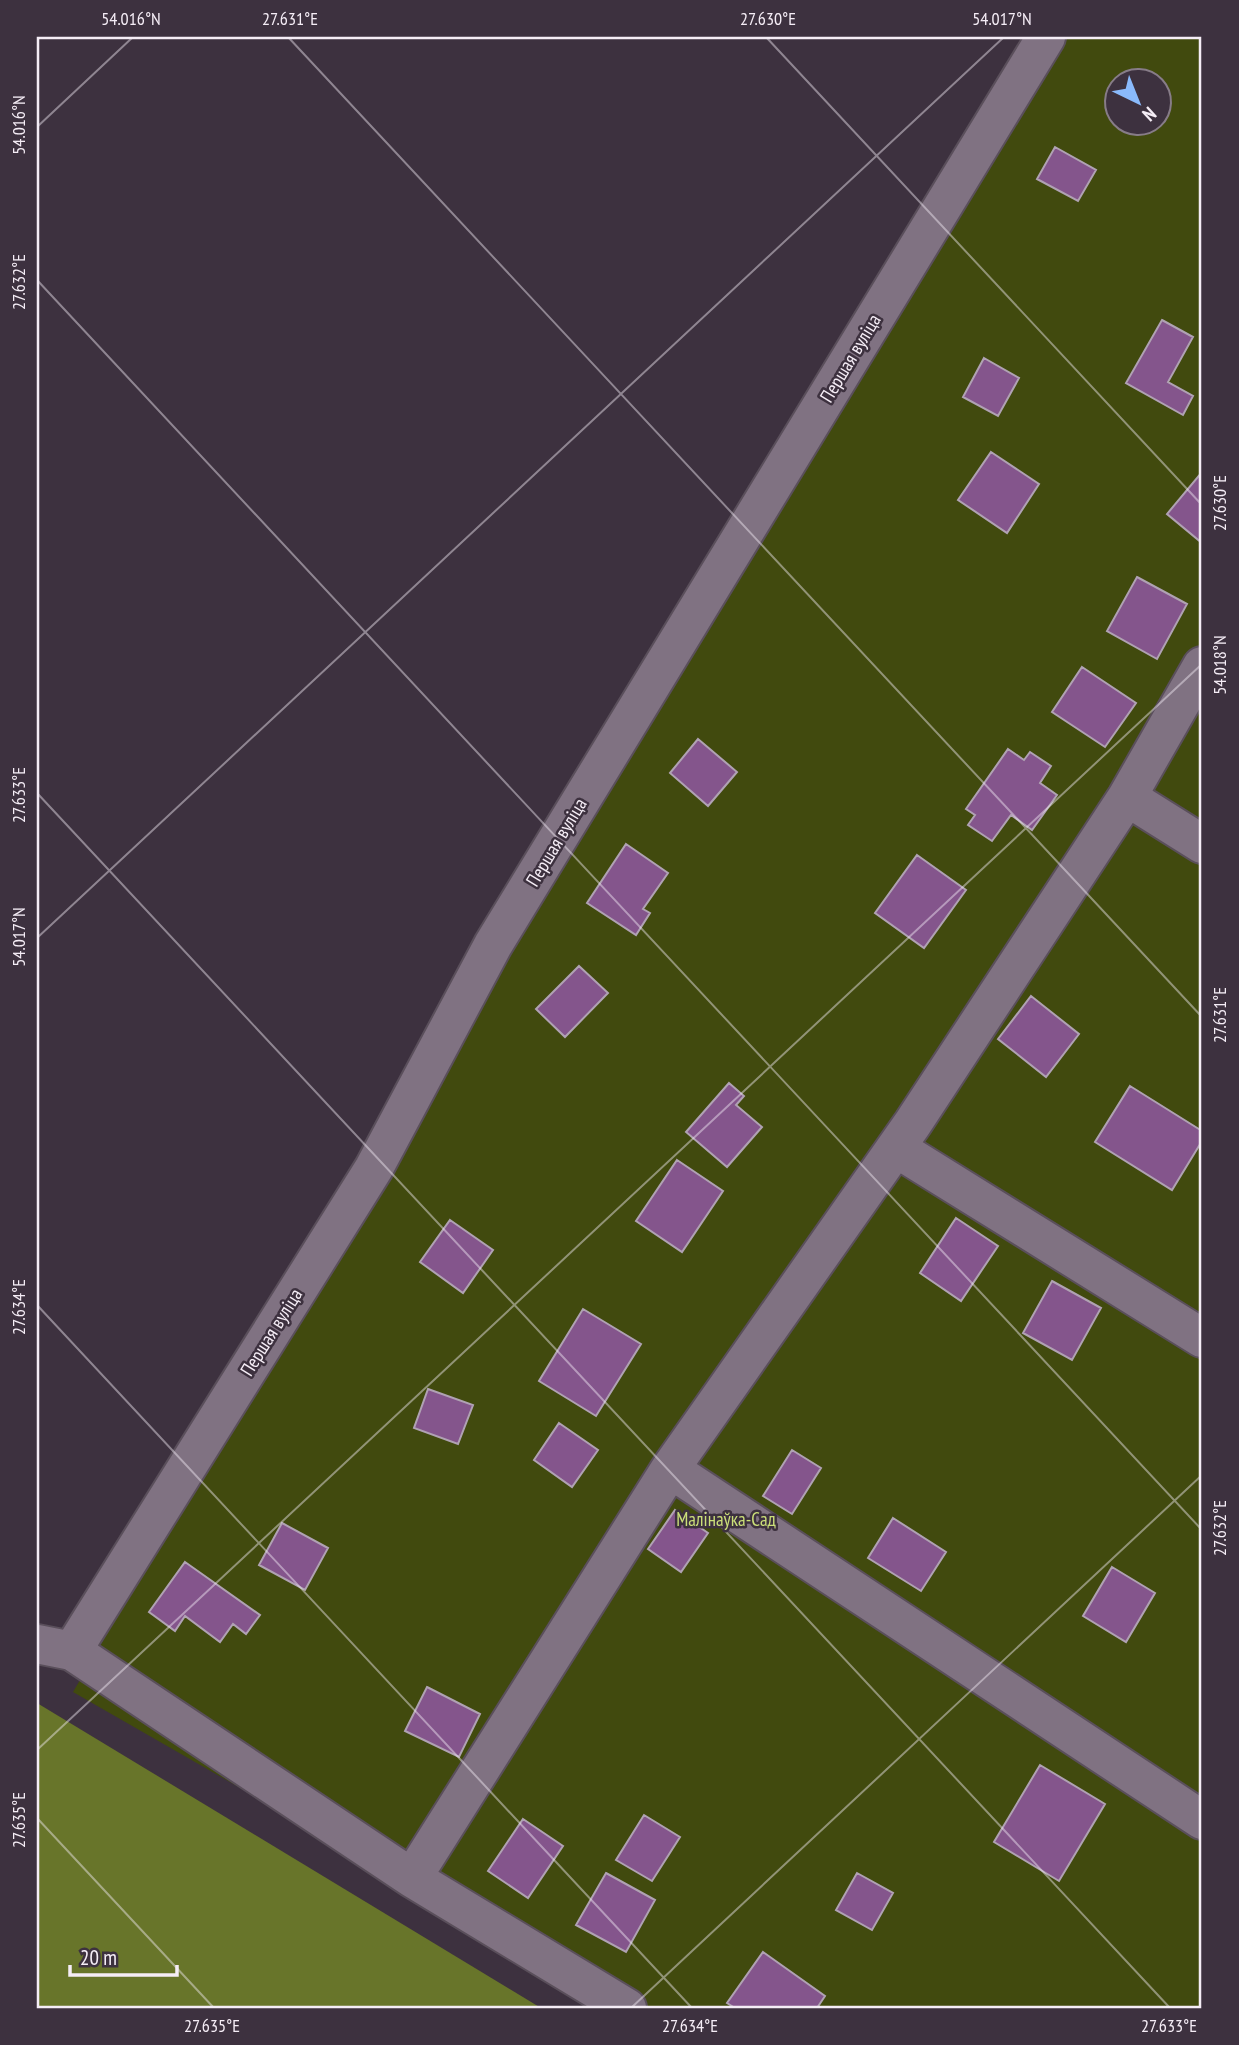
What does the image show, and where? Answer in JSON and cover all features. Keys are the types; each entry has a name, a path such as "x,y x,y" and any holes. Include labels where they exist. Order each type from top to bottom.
{"street":[{"name":"Першая вуліца","path":"55,1647 374,1168 493,945 1046,37"},
{"path":"412,1878 670,1469 896,1148 1127,797 1202,666"},
{"path":"1127,797 1202,844"},
{"path":"896,1148 1202,1338"},
{"path":"670,1469 1202,1820"},
{"path":"55,1647 412,1878 627,2008"}],"green space":[{"name":"Малінаўка-Сад","path":"1041,37 1202,37 1202,2008 610,2008 432,1898 73,1692"},
{"path":"37,1703 541,2008 37,2008"}],"building":[{"path":"1055,147 1096,170 1078,201 1037,179"},
{"path":"1162,320 1193,337 1168,382 1193,396 1183,415 1126,383"},
{"path":"984,358 1019,378 998,416 963,397"},
{"path":"991,452 1039,484 1007,533 958,500"},
{"path":"1202,472 1202,543 1167,514"},
{"path":"1137,577 1187,604 1157,659 1107,631"},
{"path":"1082,667 1136,703 1105,747 1052,712"},
{"path":"698,739 737,772 708,806 670,773"},
{"path":"1008,749 1024,760 1030,752 1051,766 1040,783 1057,795 1032,830 1011,815 992,841 968,825 975,815 966,809"},
{"path":"626,844 668,873 643,909 650,913 636,935 587,903"},
{"path":"917,855 966,890 924,948 875,913"},
{"path":"579,966 608,993 565,1037 536,1009"},
{"path":"1031,996 1079,1034 1046,1077 998,1039"},
{"path":"729,1083 744,1096 736,1105 762,1127 727,1167 686,1132"},
{"path":"1130,1086 1202,1131 1202,1141 1172,1190 1095,1142"},
{"path":"677,1160 723,1191 682,1252 636,1221"},
{"path":"956,1218 998,1246 961,1301 920,1273"},
{"path":"450,1220 493,1250 463,1293 420,1262"},
{"path":"1052,1281 1101,1308 1072,1360 1023,1333"},
{"path":"583,1309 641,1344 596,1416 539,1381"},
{"path":"428,1389 473,1405 458,1444 414,1428"},
{"path":"559,1423 598,1450 572,1487 534,1460"},
{"path":"792,1450 821,1468 792,1514 763,1496"},
{"path":"675,1510 708,1533 681,1572 648,1549"},
{"path":"893,1518 946,1552 921,1591 868,1558"},
{"path":"282,1523 328,1548 305,1590 259,1565"},
{"path":"185,1562 260,1615 246,1634 233,1624 220,1642 185,1616 175,1631 149,1612"},
{"path":"1112,1567 1155,1593 1126,1642 1083,1616"},
{"path":"427,1687 480,1714 459,1757 405,1731"},
{"path":"1040,1765 1105,1804 1059,1881 994,1842"},
{"path":"644,1815 680,1837 652,1881 616,1860"},
{"path":"523,1819 563,1846 528,1898 488,1871"},
{"path":"606,1873 655,1900 626,1952 576,1925"},
{"path":"857,1873 893,1893 872,1930 836,1910"},
{"path":"763,1952 825,1996 817,2008 735,2008 727,2003"}]}
